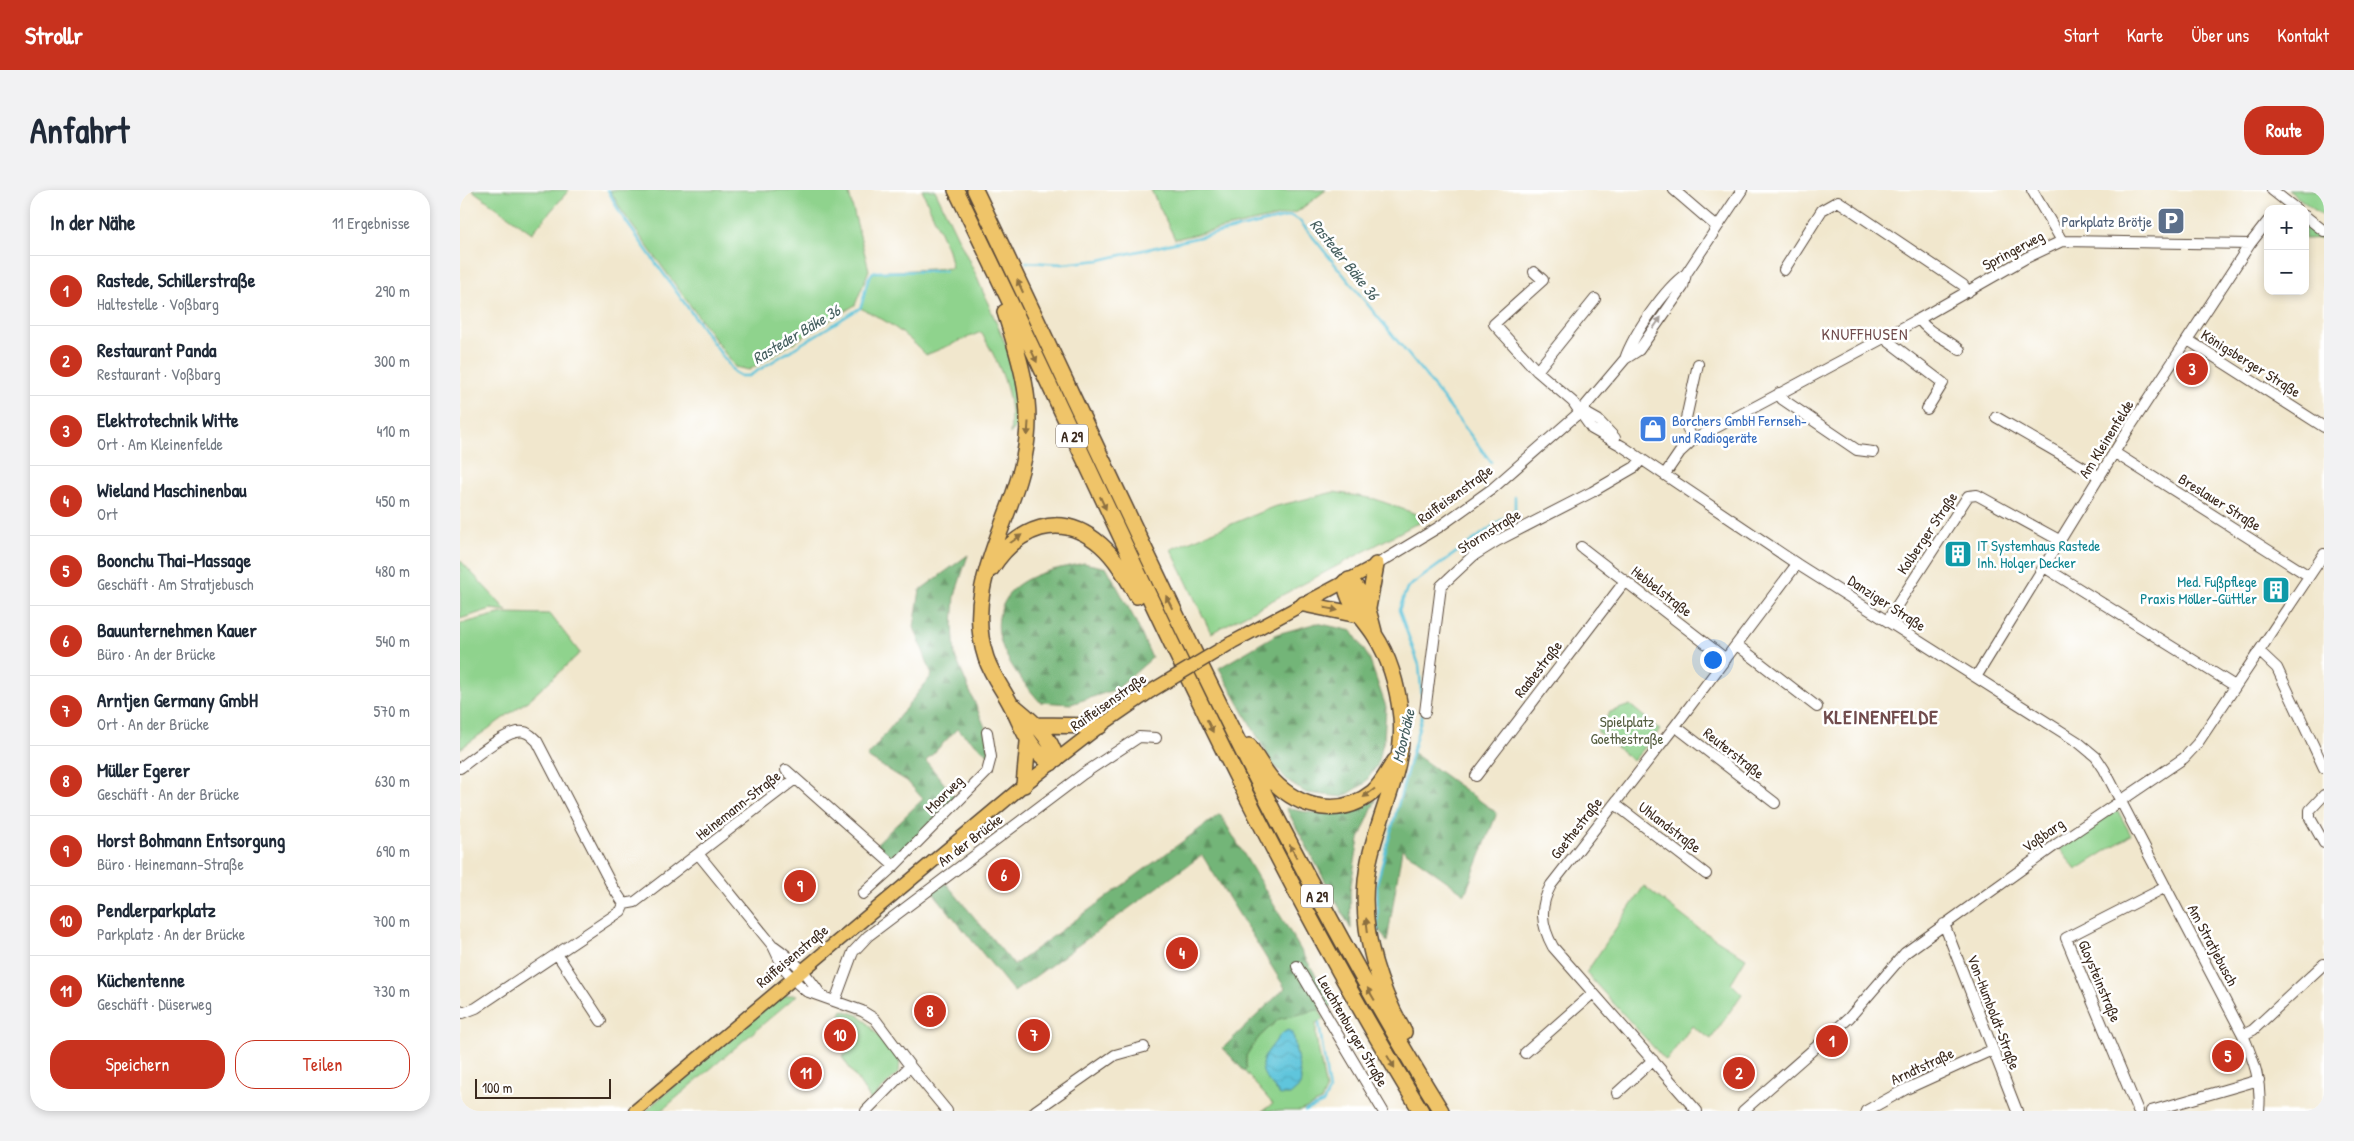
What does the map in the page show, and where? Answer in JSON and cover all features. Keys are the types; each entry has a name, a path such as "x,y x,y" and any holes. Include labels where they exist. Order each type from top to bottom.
{"highway":[{"name":"A 29","path":"956,190 1189,682 1294,890 1347,987 1421,1111"},
{"name":"A 29","path":"975,190 1205,676 1305,874 1358,972 1441,1111"},
{"path":"969,217 968,234 1003,307 1019,356 1027,394 1029,416 1021,476 991,552 986,577"},
{"name":"A 29","path":"1054,761 1053,749 1037,725 1011,704 992,674 981,639 979,616 986,577 1006,547 1032,530 1060,527 1076,530 1092,538 1114,559 1125,575 1168,655 1189,682"},
{"path":"1363,611 1376,565"},
{"path":"1347,581 1346,592 1363,611 1395,680 1401,719 1399,756 1395,781 1369,860 1366,886 1369,939 1376,968 1388,1001 1423,1067 1451,1111"},
{"path":"1304,604 1363,611"},
{"name":"A 29","path":"1205,676 1220,690 1249,746 1272,780 1291,796 1309,806 1335,808 1360,800 1378,787 1399,756"},
{"path":"1011,704 1028,742 1044,758 1054,761"},
{"path":"1037,725 1100,726"},
{"path":"1024,785 1028,742"}],"main road":[{"name":"Raiffeisenstraße","path":"635,1111 797,973 1024,785 1100,726 1151,691 1231,642 1376,565"}],"street":[{"path":"1674,190 1717,228"},
{"name":"Raiffeisenstraße","path":"1376,565 1439,527 1492,490 1581,411 1625,359 1639,350 1683,287 1686,274 1742,190"},
{"path":"2032,190 2062,241"},
{"path":"2272,190 2291,205"},
{"path":"2280,205 2284,200"},
{"path":"1784,270 1822,210 1838,201 1963,285 1968,292"},
{"path":"2309,219 2324,231"},
{"name":"Am Kleinenfelde","path":"1976,677 2059,540 2250,244 2264,226"},
{"name":"Springerweg","path":"1665,474 1680,452 1693,440 1919,319 2026,258 2062,241 2250,244"},
{"name":"Danziger Straße","path":"1534,272 1543,280 1494,324 1537,372 1581,411 1592,429 1665,474 1797,564 2087,748 2104,769 2121,800"},
{"path":"1537,372 1595,299"},
{"path":"1919,319 1928,332 1947,339 1960,350"},
{"path":"1884,338 1943,383 1927,409"},
{"name":"Königsberger Straße","path":"2188,340 2324,427"},
{"path":"1693,440 1685,423 1698,364"},
{"path":"1779,393 1782,399 1857,450 1873,452"},
{"path":"1996,417 2100,477"},
{"name":"Breslauer Straße","path":"2115,453 2309,576"},
{"name":"Stormstraße","path":"1426,712 1441,586 1473,556 1497,541 1592,492 1635,467 1642,459"},
{"name":"Kolberger Straße","path":"1887,621 1968,496 1977,496 2059,540"},
{"name":"Hebbelstraße","path":"1580,546 1726,659"},
{"name":"Voßbarg","path":"1743,1111 1849,1018 1906,953 1944,924 2184,758 2197,744 2324,554"},
{"name":"Goethestraße","path":"1697,1111 1552,947 1542,921 1542,908 1550,885 1615,804 1797,564"},
{"path":"2044,567 2235,686"},
{"name":"Raabestraße","path":"1476,776 1625,581"},
{"path":"1737,645 1818,708"},
{"path":"2260,652 2277,668 2324,768"},
{"name":"Reuterstraße","path":"1675,726 1775,803"},
{"path":"460,768 507,735 524,732 531,735 537,741 612,886 624,904"},
{"name":"Moorweg","path":"863,894 894,866 987,772 991,757 987,732"},
{"name":"An der Brücke","path":"835,1001 853,952 868,936 1083,774 1139,737 1156,738"},
{"path":"786,770 894,866"},
{"name":"Heinemann-Straße","path":"460,1011 463,1013 476,1008 621,911 624,904 634,902 699,855 795,779"},
{"path":"2324,796 2310,810 2310,818 2324,842"},
{"name":"Am Stratjebusch","path":"2121,800 2243,1035 2255,1064 2259,1080 2259,1111"},
{"name":"Uhlandstraße","path":"1615,804 1706,874"},
{"name":"Heinemann-Straße","path":"699,855 773,946 793,959 797,973"},
{"name":"Gloysteinstraße","path":"2138,1111 2066,938 2166,887"},
{"name":"Von-Humboldt-Straße","path":"1944,924 2017,1111"},
{"path":"558,954 601,1020"},
{"path":"2243,1035 2253,1030 2324,964"},
{"name":"Leuchtenburger Straße","path":"1297,966 1383,1111"},
{"path":"797,973 821,995 862,1010 875,1019 947,1111"},
{"path":"1525,1054 1592,994"},
{"path":"1035,1111 1115,1055 1144,1047"},
{"name":"Arndtstraße","path":"1866,1111 1904,1090 1992,1050"},
{"path":"1617,1093 1653,1060"},
{"path":"866,1111 910,1066"},
{"path":"2151,1111 2259,1080"}],"green space":[{"path":"472,190 569,190 532,233"},
{"path":"610,190 848,190 869,270 855,305 749,370 735,367 621,210"},
{"path":"922,190 935,190 975,273 1017,371 1021,418 1010,434 1011,420 1008,393 1000,368 981,332 926,355 896,328 860,308 868,280 873,272 952,268 948,250"},
{"path":"1151,190 1326,190 1297,212 1175,239"},
{"path":"2288,190 2324,190 2324,217"},
{"path":"2309,222 2324,233 2324,238 2309,239"},
{"path":"1334,492 1375,499 1427,518 1211,633 1171,549 1273,507"},
{"path":"968,555 955,595 953,626 955,656 987,732 991,757 957,729 926,761 958,801 894,866 872,848 923,799 907,781 867,757 932,675 914,627 920,590"},
{"path":"460,560 507,611 491,609 460,619"},
{"path":"1084,563 1107,568 1134,618 1152,658 1117,689 1071,704 1040,702 1013,668 1006,655 998,628 1000,615 1005,601 1012,590 1029,578 1056,569"},
{"path":"503,613 550,614 580,653 530,699 460,749 460,624"},
{"path":"1317,623 1352,631 1369,658 1386,707 1384,739 1377,766 1364,784 1343,797 1306,793 1288,781 1272,763 1219,668 1277,634"},
{"name":"Spielplatz Goethestraße","path":"1630,705 1660,730 1633,761 1597,731 1610,712"},
{"path":"1412,752 1497,813 1465,894 1402,849 1387,942 1378,928 1377,883"},
{"path":"1376,800 1359,839 1350,890 1351,929 1286,808 1332,813 1353,809"},
{"path":"2115,810 2119,813 2131,835 2076,870 2060,849"},
{"path":"1220,814 1334,1006 1279,1019 1260,1036 1251,1048 1246,1056 1246,1069 1244,1071 1223,1048 1285,988 1202,855 1014,992 932,891 945,882 1014,965"},
{"path":"1644,886 1698,928 1746,958 1731,983 1742,994 1711,1039 1692,1026 1666,1061 1586,973"},
{"path":"782,995 797,995 661,1111 645,1111"},
{"path":"1319,1009 1324,1019 1316,1023 1316,1037 1326,1090 1321,1101 1300,1111 1262,1111 1273,1104 1244,1071 1246,1069 1246,1056 1260,1036 1279,1019"},
{"path":"842,1010 861,1016 900,1061 899,1072 871,1100 842,1057 858,1044 840,1015"}],"water":[{"path":"1288,1030 1293,1033 1301,1080 1300,1086 1290,1095 1280,1095 1265,1077 1262,1066 1266,1054 1279,1036"}],"waterway":[{"name":"Rasteder Bäke 36","path":"608,190 620,213 734,372 741,376 749,376 860,308 868,280 873,272 945,271"},
{"name":"Rasteder Bäke 36","path":"1026,262 1063,264 1100,260 1291,216 1299,220 1425,375 1491,462"},
{"name":"Moorbäke","path":"1422,699 1419,665 1399,610 1407,588 1515,510 1515,497"},
{"name":"Moorbäke","path":"1389,976 1378,936 1377,883 1423,712"},
{"name":"Rasteder Bäke 36","path":"1305,1111 1323,1103 1329,1091 1319,1023"}],"place":[{"name":"Parkplatz Brötje","path":"2171,221"},
{"name":"Elektrotechnik Witte","path":"2192,369"},
{"name":"Borchers GmbH Fernseh- und Radiogeräte","path":"1653,429"},
{"name":"IT Systemhaus Rastede Inh. Holger Decker","path":"1958,554"},
{"name":"Med. Fußpflege Praxis Möller-Güttler","path":"2276,590"},
{"name":"Bauunternehmen Kauer","path":"1004,875"},
{"name":"Horst Bohmann Entsorgung","path":"800,886"},
{"name":"Wieland Maschinenbau","path":"1182,953"},
{"name":"Müller Egerer","path":"930,1011"},
{"name":"Pendlerparkplatz","path":"840,1035"},
{"name":"Arntjen Germany GmbH","path":"1034,1035"},
{"name":"Rastede, Schillerstraße","path":"1832,1041"},
{"name":"Boonchu Thai-Massage","path":"2228,1056"},
{"name":"Küchentenne","path":"806,1073"},
{"name":"Restaurant Panda","path":"1739,1073"}],"district":[{"name":"KNUFFHUSEN","path":"1865,334"},
{"name":"KLEINENFELDE","path":"1881,716"}]}
